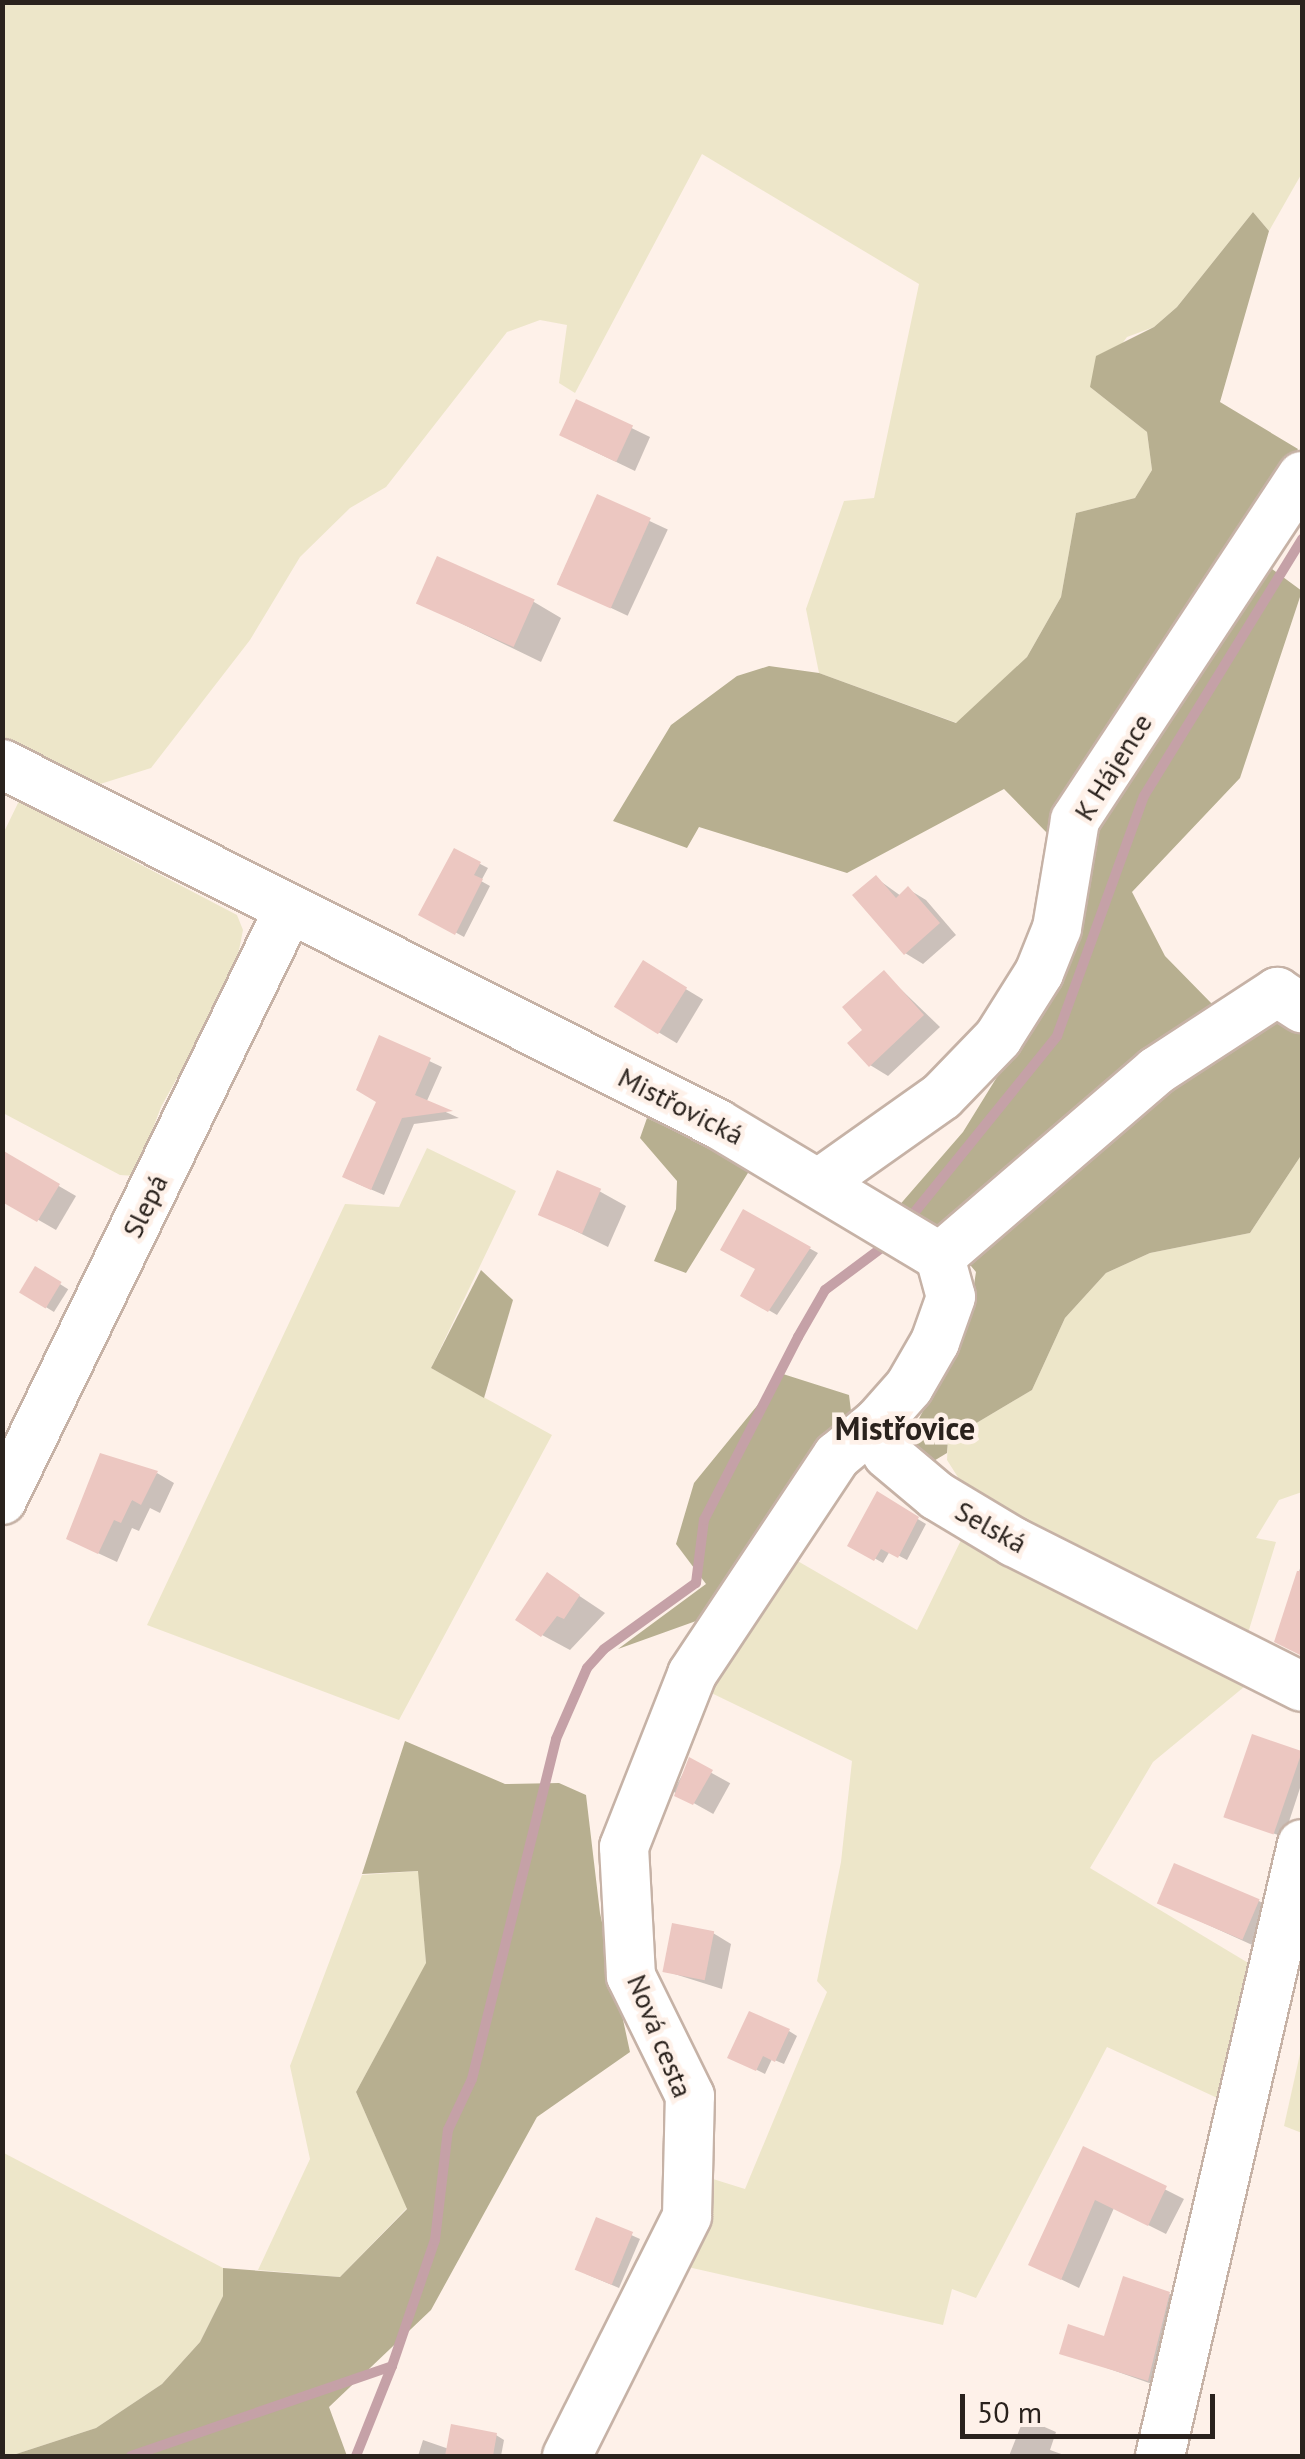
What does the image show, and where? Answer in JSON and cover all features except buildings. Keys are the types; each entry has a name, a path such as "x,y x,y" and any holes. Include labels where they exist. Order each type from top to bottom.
{"street":[{"name":"K Hájence","path":"822,1181 942,1096 998,1038 1039,973 1057,928 1075,820 1302,476"},
{"name":"Mistřovická","path":"2,764 822,1181 914,1240"},
{"name":"Slepá","path":"2,1500 288,911"},
{"path":"878,1422 935,1342 950,1297 914,1240 1156,1071 1277,992 1302,1008"},
{"name":"Selská","path":"878,1422 887,1454 938,1496 1302,1687"},
{"name":"Nová cesta","path":"567,2456 687,2216 690,2096 631,1976 624,1847 692,1674 836,1456 878,1422"},
{"path":"1160,2456 1302,1844"}],"shaded area":[{"path":"3,3 1302,3 1302,173 1269,231 1253,212 1177,307 1154,327 1127,337 1090,387 1147,432 1152,470 1135,498 1076,513 1061,597 1027,657 957,723 819,673 806,609 844,501 874,498 919,284 702,154 575,393 559,383 567,325 540,320 507,332 386,487 350,508 300,557 250,640 151,768 97,785 3,741"},
{"path":"1253,212 1269,231 1220,402 1298,449 1048,834 1004,789 847,873 699,827 687,848 613,821 671,725 737,676 769,666 819,673 956,723 1027,657 1061,597 1076,513 1135,498 1152,470 1147,432 1090,387 1096,356 1154,327 1177,307"},
{"path":"1264,563 1302,591 1240,778 1132,892 1165,956 1214,1006 1273,1018 1302,1035 1302,1154 1250,1233 1150,1253 1106,1273 1065,1318 1032,1390 948,1440 947,1453 927,1465 908,1439 967,1329 976,1272 940,1229 897,1208 963,1132 1073,954 1086,837"},
{"path":"19,801 237,915 243,930 234,975 161,1107 135,1176 120,1175 3,1113 2,836"},
{"path":"647,1118 751,1168 686,1273 654,1261 676,1209 677,1181 640,1138"},
{"path":"427,1148 516,1191 431,1368 552,1435 399,1720 147,1625 345,1204 399,1207"},
{"path":"1302,1154 1302,1492 1279,1500 1256,1538 1276,1542 1248,1633 996,1509 961,1482 947,1460 948,1440 1032,1390 1065,1318 1106,1273 1150,1253 1250,1233"},
{"path":"481,1270 513,1300 484,1398 431,1368"},
{"path":"783,1374 849,1395 852,1419 710,1616 618,1649 706,1584 676,1544 694,1483"},
{"path":"964,1534 1250,1682 1153,1762 1090,1868 1255,1967 1226,2102 1107,2047 976,2298 952,2289 943,2325 679,2265 713,2179 745,2189 827,1992 817,1981 841,1862 852,1761 699,1687 782,1552 917,1630"},
{"path":"405,1741 505,1784 559,1783 586,1795 600,1913 630,2052 537,2117 431,2310 329,2407 347,2456 10,2456 96,2428 162,2384 200,2342 223,2296 223,2268 340,2277 407,2209 356,2092 426,1963 418,1871 362,1874"},
{"path":"419,1871 426,1964 356,2092 407,2208 340,2277 258,2270 310,2159 290,2066 362,1875"},
{"path":"1302,2045 1302,2133 1284,2126"},
{"path":"2,2152 223,2268 223,2296 200,2342 162,2384 96,2428 10,2456 2,2456"}],"waterway":[{"path":"905,1224 1057,1036 1144,796 1302,539"},
{"path":"131,2456 392,2366 435,2240 448,2130 472,2079 556,1739 587,1668 604,1649 696,1583 704,1520 798,1337 825,1290 891,1241"},
{"path":"356,2456 392,2366"}],"district":[{"name":"Mistřovice","path":"905,1428"}]}
